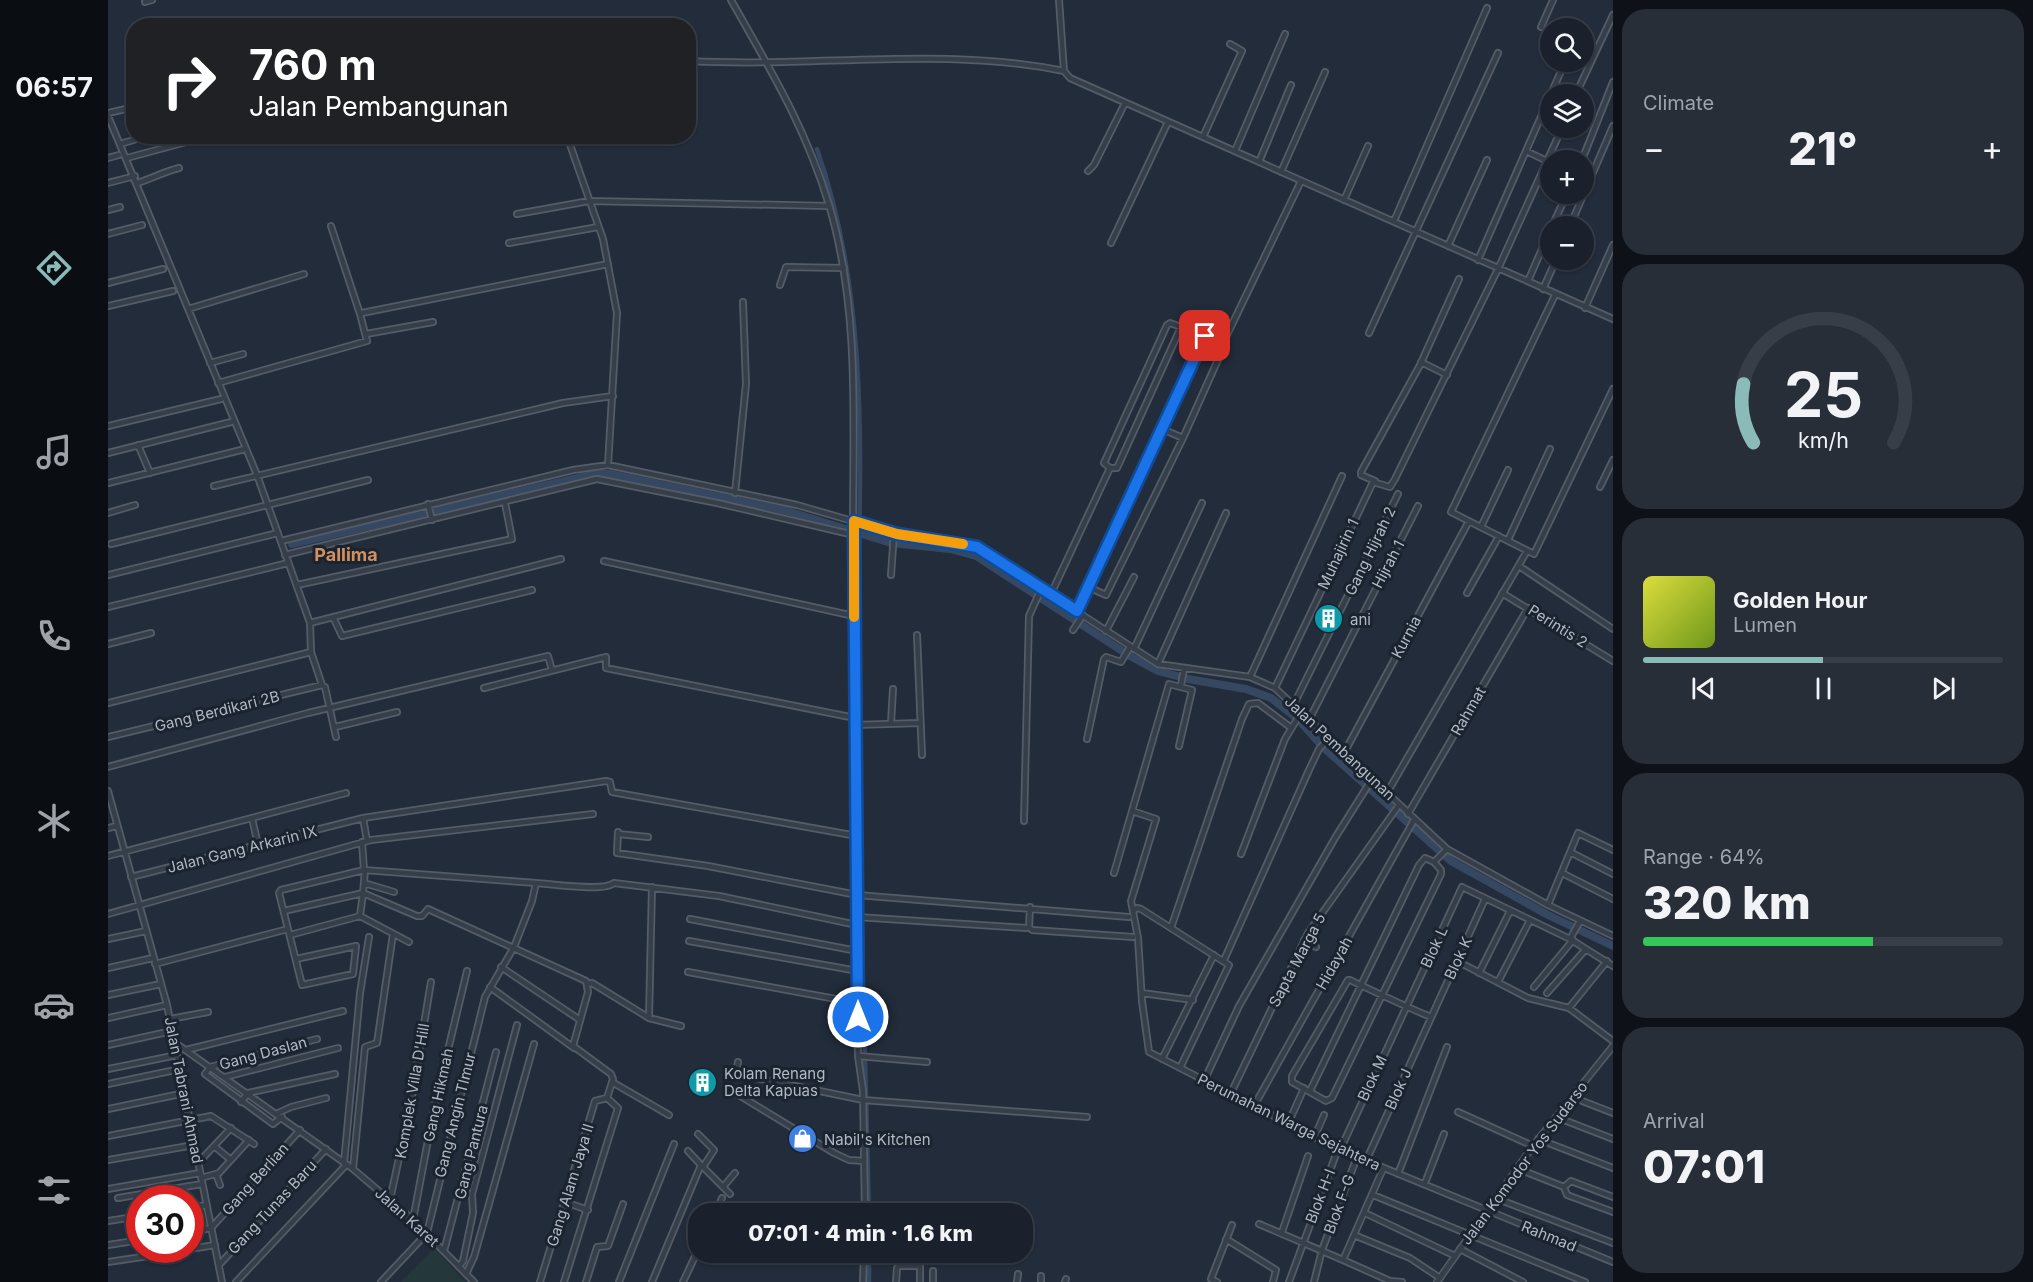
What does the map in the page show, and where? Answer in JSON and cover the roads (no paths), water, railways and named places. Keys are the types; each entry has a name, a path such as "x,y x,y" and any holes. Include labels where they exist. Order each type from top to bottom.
{"street":[{"path":"145,2 152,0"},
{"path":"731,0 805,135 830,206 844,268 851,335 855,718 857,725 857,951 865,1100 865,1203"},
{"path":"1059,0 1064,71 1070,78 1613,319"},
{"path":"1545,18 1554,0"},
{"path":"1394,222 1487,8"},
{"path":"1594,54 1613,15"},
{"path":"1235,152 1286,34"},
{"path":"1203,137 1242,51 1230,44"},
{"path":"1369,333 1414,231 1498,53"},
{"path":"696,61 739,63 962,58 1064,71"},
{"path":"1281,172 1325,72"},
{"path":"1478,260 1561,72"},
{"path":"1586,150 1613,82"},
{"path":"1259,162 1291,85"},
{"path":"1088,171 1094,165 1125,103"},
{"path":"126,109 108,114 257,475 310,623 311,652 330,709 336,737"},
{"path":"1111,243 1168,122"},
{"path":"1594,173 1613,126"},
{"path":"108,134 116,133"},
{"path":"120,144 126,142"},
{"path":"127,158 179,144"},
{"path":"281,541 573,470 608,465 618,320 608,264 598,227 570,144"},
{"path":"1344,200 1368,146"},
{"path":"1526,151 1540,157"},
{"path":"108,158 119,155"},
{"path":"1448,246 1487,160"},
{"path":"137,183 147,180 152,175 178,168"},
{"path":"108,183 135,176"},
{"path":"1459,279 1421,362 1361,472 1361,475 1373,483 1389,487 1391,485 1447,375 1540,178"},
{"path":"1226,337 1301,181"},
{"path":"517,213 589,201 830,206"},
{"path":"108,210 120,207"},
{"path":"108,234 142,225"},
{"path":"218,383 368,340 331,226"},
{"path":"509,243 598,227"},
{"path":"1585,308 1613,245"},
{"path":"1527,281 1540,252"},
{"path":"360,314 608,264"},
{"path":"780,285 786,267 844,268"},
{"path":"108,283 163,269"},
{"path":"1543,289 1552,270"},
{"path":"188,309 304,274"},
{"path":"108,306 173,291"},
{"path":"1556,295 1496,422 1451,509 1453,513 1534,554 1613,388"},
{"path":"735,493 746,384 742,302"},
{"path":"366,334 433,322"},
{"path":"1170,323 1181,328 1117,468 1110,468 1104,463 1167,325 1170,323"},
{"path":"1077,611 1088,587 1162,429 1205,336 1225,344 1183,438 1106,595 1088,587"},
{"path":"210,363 243,354"},
{"path":"1421,362 1447,375"},
{"path":"214,486 563,403 613,396"},
{"path":"108,426 221,399"},
{"path":"108,453 231,422"},
{"path":"1162,429 1183,438"},
{"path":"138,445 150,473"},
{"path":"108,483 246,448"},
{"path":"1508,540 1550,449"},
{"path":"1600,487 1613,460"},
{"name":"Jalan Pembangunan","path":"608,465 797,505 894,535 977,547 1158,664 1184,671 1250,677 1275,688 1294,704 1300,713 1310,718 1327,740 1344,753 1370,781 1387,793 1398,807 1445,851 1578,923 1613,936"},
{"path":"1051,594 1110,468"},
{"path":"1481,527 1508,470"},
{"path":"1250,677 1342,476"},
{"path":"285,555 597,479 853,534"},
{"path":"111,543 368,480"},
{"name":"Muhajirin 1","path":"1275,688 1373,483"},
{"name":"Gang Hijrah 2","path":"1294,704 1398,494"},
{"path":"297,585 512,538 506,503"},
{"path":"1087,739 1104,659 1106,657 1121,662 1131,648 1202,503"},
{"path":"428,504 432,520"},
{"path":"108,513 135,505"},
{"name":"Hijrah 1","path":"1310,718 1418,506"},
{"path":"1158,664 1226,513"},
{"name":"Kurnia","path":"1344,753 1469,521"},
{"path":"108,575 278,533"},
{"path":"891,575 894,535"},
{"path":"1467,593 1499,536"},
{"path":"1387,793 1527,551"},
{"path":"310,623 561,560"},
{"path":"604,561 854,616"},
{"path":"108,607 288,563"},
{"path":"1519,566 1613,629"},
{"path":"1106,631 1134,578"},
{"path":"1024,821 1029,616 1041,589"},
{"path":"333,617 340,635 344,636 532,590"},
{"name":"Perintis 2","path":"1502,593 1613,661"},
{"name":"Rahmat","path":"1408,814 1528,608"},
{"path":"1073,630 1083,615"},
{"path":"108,644 151,633"},
{"path":"917,635 922,755"},
{"path":"108,703 311,652"},
{"path":"108,767 330,709 548,656 552,670"},
{"path":"484,688 606,657 606,668 855,718"},
{"path":"1182,683 1184,671"},
{"path":"1113,873 1169,684 1182,683 1192,690 1179,746"},
{"name":"Gang Berdikari 2B","path":"108,737 323,686"},
{"path":"891,723 892,689"},
{"path":"1171,928 1242,718 1249,704 1258,704 1291,725"},
{"path":"334,727 397,712"},
{"path":"1241,854 1291,725 1300,713"},
{"path":"857,725 886,726 891,723 920,723"},
{"path":"1224,960 1319,749 1327,740"},
{"name":"Jalan Gang Arkarin IX","path":"131,878 363,818 606,781 610,782 613,792 857,836"},
{"path":"1204,1081 1239,1006 1370,781"},
{"name":"Jalan Tabrani Ahmad","path":"108,791 167,1005 221,1282"},
{"path":"108,856 346,793"},
{"name":"Sapta Marga 5","path":"1230,1095 1304,940 1339,886 1398,807"},
{"name":"Perumahan Warga Sejahtera","path":"1132,811 1156,819 1131,901 1148,1049 1162,1059 1230,1095 1339,1150 1486,1209"},
{"path":"108,914 364,842 593,814"},
{"path":"252,818 258,845"},
{"path":"360,916 365,870 363,818"},
{"name":"Hidayah","path":"1254,1106 1413,822"},
{"path":"108,828 117,826"},
{"path":"648,837 618,833 617,853 708,866 858,895 1030,907 1129,917"},
{"path":"1548,905 1579,833 1613,850"},
{"path":"1436,860 1445,851"},
{"path":"1570,852 1613,874"},
{"path":"1310,1091 1419,865 1425,858 1436,860"},
{"path":"1431,1017 1406,1007 1382,994 1362,985 1347,981 1293,1076 1292,1082 1326,1101 1332,1098 1382,994 1441,874 1436,860"},
{"path":"296,960 356,946 353,974 304,985 296,960 289,932 281,890 365,870 600,887 610,887 614,883 652,887 728,897 857,925"},
{"path":"1562,873 1613,899"},
{"path":"364,883 394,892"},
{"name":"Gang Angin TImur","path":"427,1233 485,998 489,987 514,947 532,901 536,883"},
{"path":"649,1018 652,887"},
{"name":"Blok L","path":"1406,1007 1462,887 1485,899"},
{"path":"284,911 363,893 418,916 428,909 514,947 588,984 592,983 649,1018 681,1026"},
{"path":"1485,899 1529,922 1572,938 1613,966"},
{"name":"Blok K","path":"1431,1017 1485,899"},
{"path":"1030,907 1029,927 1032,930 1133,937"},
{"path":"1133,911 1137,908 1141,909 1224,960 1228,965 1180,1068"},
{"path":"1479,973 1510,911"},
{"path":"155,964 360,916 409,942"},
{"path":"857,917 1026,928"},
{"path":"690,919 857,951"},
{"path":"1498,982 1529,922"},
{"path":"1534,987 1572,938 1578,923"},
{"path":"108,939 146,931"},
{"path":"353,1169 365,1047 377,1043 393,934"},
{"path":"236,1282 345,1164 360,993 369,937"},
{"path":"689,940 858,971"},
{"path":"1304,940 1316,947"},
{"path":"1547,993 1586,949"},
{"path":"1162,1059 1214,955"},
{"path":"108,968 153,958"},
{"path":"1457,961 1533,1000 1569,1008 1613,1041"},
{"path":"1569,1008 1607,962"},
{"path":"501,967 580,1020"},
{"name":"Gang Hikmah","path":"413,1220 434,1108 467,971"},
{"path":"688,972 858,1003"},
{"name":"Komplek Villa D'Hill","path":"390,1200 411,1102 431,982"},
{"path":"108,995 161,984"},
{"path":"574,1048 588,984"},
{"path":"489,987 611,1074 612,1082 607,1098 618,1108 564,1282"},
{"path":"1142,993 1193,1000"},
{"name":"Jalan Tabrani Ahmad","path":"108,1018 167,1005"},
{"name":"Blok M","path":"1339,1150 1406,1007"},
{"path":"186,1050 343,1011"},
{"path":"170,1019 208,1012"},
{"name":"Blok J","path":"1366,1161 1431,1017"},
{"path":"459,1267 463,1261 472,1218 472,1194 517,1025"},
{"path":"108,1045 172,1031"},
{"name":"Gang Daslan","path":"210,1067 317,1039"},
{"name":"Jalan Karet","path":"174,1042 353,1169 427,1233 474,1282"},
{"path":"466,1274 474,1257 534,1044"},
{"path":"1398,1174 1447,1047"},
{"path":"225,1077 338,1048"},
{"name":"Jalan Komodor Yos Sudarso","path":"1440,1280 1486,1209 1516,1168 1612,1049"},
{"name":"Gang Pantura","path":"444,1251 496,1052"},
{"path":"108,1069 177,1055"},
{"path":"863,1056 927,1062"},
{"path":"738,1062 736,1072 742,1075 865,1100 1087,1117"},
{"path":"210,1067 205,1076 241,1102 273,1124 282,1117"},
{"path":"108,1084 180,1069"},
{"path":"241,1102 248,1093 335,1074"},
{"path":"225,1090 232,1082"},
{"path":"612,1082 669,1115"},
{"path":"1287,1124 1304,1088"},
{"path":"729,1089 834,1154 849,1160 864,1161"},
{"path":"108,1109 185,1093"},
{"path":"1572,1096 1613,1113"},
{"path":"276,1114 291,1107 326,1098"},
{"name":"Gang Alam Jaya II","path":"540,1282 596,1100 607,1098"},
{"path":"1458,1112 1533,1146"},
{"path":"1314,1138 1324,1115"},
{"path":"108,1136 211,1116 252,1142 216,1174 118,1198"},
{"path":"1556,1116 1613,1139"},
{"path":"198,1163 231,1128"},
{"name":"Gang Berlian","path":"211,1228 300,1130"},
{"path":"652,1282 702,1166 714,1150 698,1134"},
{"path":"1425,1184 1444,1134"},
{"path":"1538,1139 1613,1168"},
{"path":"619,1282 674,1144"},
{"path":"108,1160 194,1145"},
{"path":"214,1146 231,1160"},
{"name":"Gang Tunas Baru","path":"219,1266 326,1149"},
{"name":"Blok H-I","path":"1288,1282 1339,1150"},
{"path":"688,1151 730,1194"},
{"path":"1282,1232 1308,1156"},
{"name":"Blok F-G","path":"1314,1282 1322,1250 1357,1157"},
{"path":"1343,1260 1383,1168"},
{"path":"1516,1168 1564,1187"},
{"path":"723,1187 735,1173"},
{"path":"216,1174 220,1185"},
{"path":"108,1189 201,1178"},
{"path":"1564,1187 1571,1181 1613,1197"},
{"path":"1564,1187 1566,1194 1613,1212"},
{"path":"1373,1195 1585,1282"},
{"path":"720,1203 722,1198"},
{"path":"1495,1198 1613,1243"},
{"path":"565,1202 588,1210"},
{"path":"586,1282 597,1247 608,1246 623,1204"},
{"name":"Rahmad","path":"1486,1209 1613,1262"},
{"path":"1365,1213 1455,1256"},
{"path":"108,1221 126,1218"},
{"path":"1259,1224 1282,1232 1390,1281 1402,1282"},
{"path":"1217,1282 1211,1279 1232,1226"},
{"path":"204,1229 211,1228"},
{"path":"381,1282 427,1233"},
{"path":"1354,1235 1410,1258 1440,1280"},
{"path":"1226,1239 1276,1270 1273,1282"},
{"path":"108,1245 126,1242"},
{"path":"204,1247 215,1245"},
{"path":"1460,1248 1522,1282"},
{"path":"108,1262 126,1259"},
{"path":"682,1282 692,1263"},
{"path":"863,1282 864,1263"},
{"path":"896,1282 899,1266 920,1266 920,1282"},
{"path":"933,1271 933,1282"},
{"path":"1017,1282 1018,1274"}],"waterway":[{"path":"817,149 836,215 849,282 860,418 857,692 869,1203"},
{"path":"292,544 595,474 610,474 787,511 891,543 950,549 976,556 1130,656 1158,671 1188,679 1246,689 1271,698 1299,720 1323,747 1451,861 1548,915 1613,946"},
{"path":"869,1263 869,1282"}],"place":[{"name":"ani","path":"1329,619"},
{"name":"Kolam Renang Delta Kapuas","path":"703,1082"},
{"name":"Nabil's Kitchen","path":"803,1139"}],"district":[{"name":"Pallima","path":"346,554"}]}
